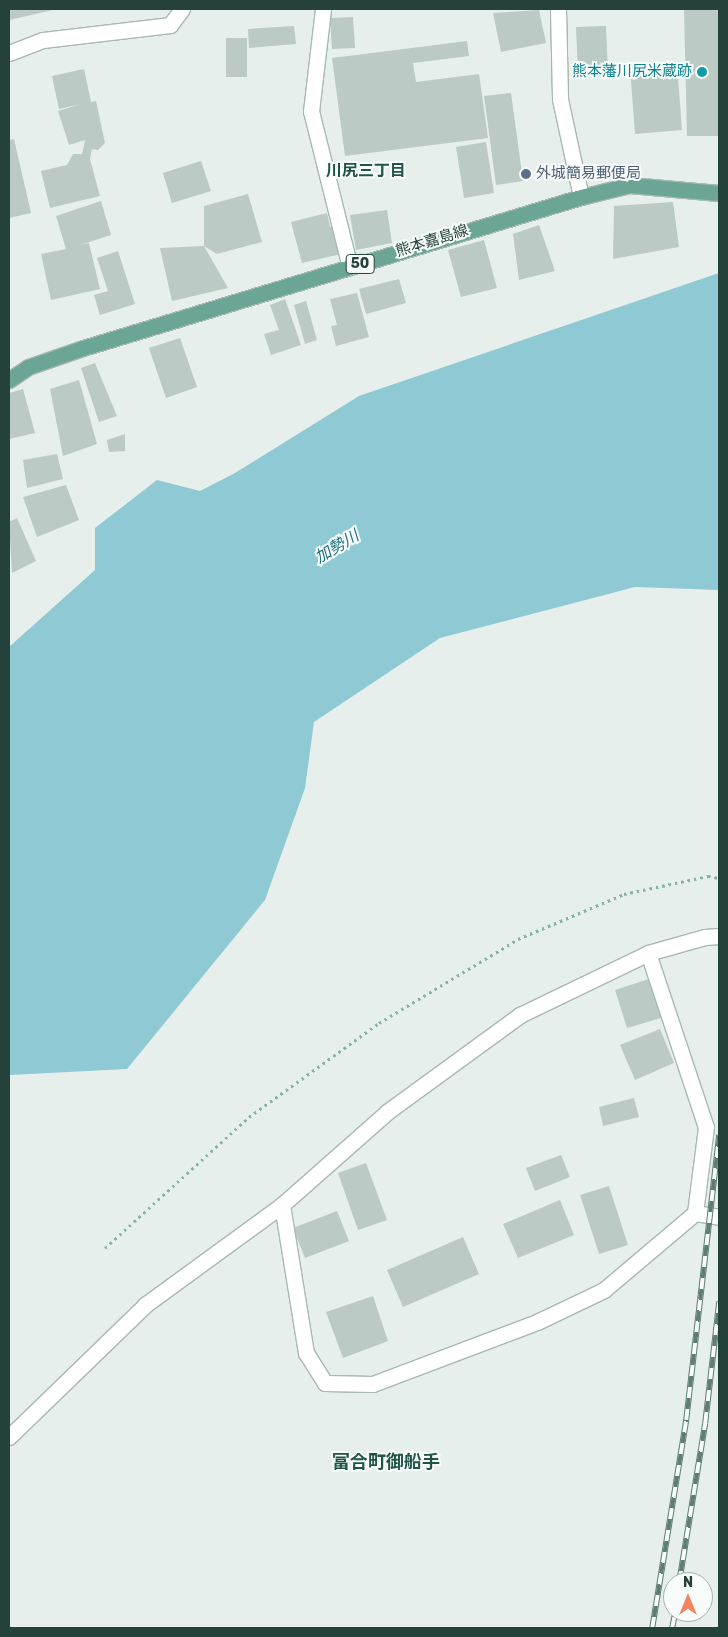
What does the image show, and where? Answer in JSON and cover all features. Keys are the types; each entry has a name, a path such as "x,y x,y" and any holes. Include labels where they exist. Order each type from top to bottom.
{"main road":[{"name":"熊本嘉島線","path":"9,380 28,367 83,348 580,197 630,185 719,193"}],"street":[{"path":"9,53 43,40 170,25 182,9"},
{"path":"323,9 311,111 350,267"},
{"path":"558,9 560,99 580,197"},
{"path":"9,1437 145,1305 282,1205 386,1112 520,1015 648,953 705,937 719,936"},
{"path":"282,1205 306,1353 325,1383 373,1384 537,1322 604,1290 695,1213 706,1128 648,953"},
{"path":"695,1213 719,1217"}],"path":[{"path":"105,1248 250,1117 379,1023 518,939 624,894 708,876 719,878"}],"water":[{"name":"加勢川","path":"719,273 719,590 635,587 440,638 314,722 305,788 265,900 127,1069 9,1075 9,647 95,570 95,528 157,480 200,491 235,473 359,396"}],"building":[{"path":"9,9 53,9 53,10 9,20"},
{"name":"熊本藩川尻米蔵跡","path":"684,9 719,9 719,136 687,136"},
{"path":"539,10 546,43 501,52 493,13"},
{"path":"353,17 355,48 332,49 330,18"},
{"path":"294,26 296,44 249,48 248,29"},
{"path":"606,26 608,74 578,75 576,27"},
{"path":"226,38 247,38 247,77 226,77"},
{"path":"467,41 469,56 413,63 416,82 479,74 488,138 345,156 332,58"},
{"path":"677,65 682,130 635,134 630,68"},
{"path":"84,69 91,102 96,101 105,143 98,150 92,149 90,159 100,196 50,208 41,171 67,165 73,154 82,154 85,140 69,145 58,111 81,104 59,109 52,76"},
{"path":"511,93 523,181 496,185 484,96"},
{"path":"14,139 31,213 9,218 9,140"},
{"path":"486,142 494,193 464,198 456,147"},
{"path":"201,161 211,191 172,203 163,173"},
{"path":"248,194 262,242 217,254 204,246 204,206"},
{"path":"101,201 111,235 80,245 89,243 100,289 51,300 41,254 66,249 56,216"},
{"path":"673,202 679,247 613,259 614,206"},
{"path":"387,210 392,243 356,250 350,215"},
{"path":"327,213 330,227 334,226 341,254 302,263 291,222"},
{"path":"539,225 555,271 519,280 513,234"},
{"path":"484,240 497,288 461,297 448,250"},
{"path":"204,246 228,288 172,301 160,248"},
{"path":"118,251 135,304 100,315 94,295 108,291 97,258"},
{"path":"399,279 406,303 366,314 359,289"},
{"path":"357,293 369,337 336,346 331,326 337,325 330,299"},
{"path":"285,299 301,345 271,355 264,334 279,330 270,305"},
{"path":"306,301 317,340 305,344 294,305"},
{"path":"180,338 197,387 166,398 149,348"},
{"path":"95,363 117,416 99,422 81,368"},
{"path":"79,380 97,444 63,456 50,389"},
{"path":"23,389 35,433 9,439 9,393"},
{"path":"125,434 125,451 109,452 107,440"},
{"path":"57,454 63,479 27,488 23,460"},
{"path":"66,485 79,520 37,537 23,497"},
{"path":"17,518 36,561 12,573 9,522"},
{"path":"649,979 661,1018 627,1028 615,990"},
{"path":"660,1029 674,1063 635,1080 620,1045"},
{"path":"634,1098 639,1117 603,1126 599,1107"},
{"path":"561,1155 570,1177 535,1191 526,1168"},
{"path":"366,1163 387,1220 358,1230 338,1173"},
{"path":"609,1186 628,1245 599,1254 580,1195"},
{"path":"560,1200 574,1235 518,1258 503,1224"},
{"path":"337,1211 349,1241 305,1258 293,1228"},
{"path":"463,1237 479,1274 403,1307 387,1270"},
{"path":"373,1296 388,1341 343,1358 326,1312"}],"railway":[{"path":"652,1628 686,1420 719,1135"},
{"path":"681,1572 705,1423 719,1302"},
{"path":"672,1628 673,1622"}],"place":[{"name":"熊本藩川尻米蔵跡","path":"702,72"},
{"name":"外城簡易郵便局","path":"526,174"}],"district":[{"name":"川尻三丁目","path":"366,171"},
{"name":"富合町御船手","path":"386,1462"}]}
